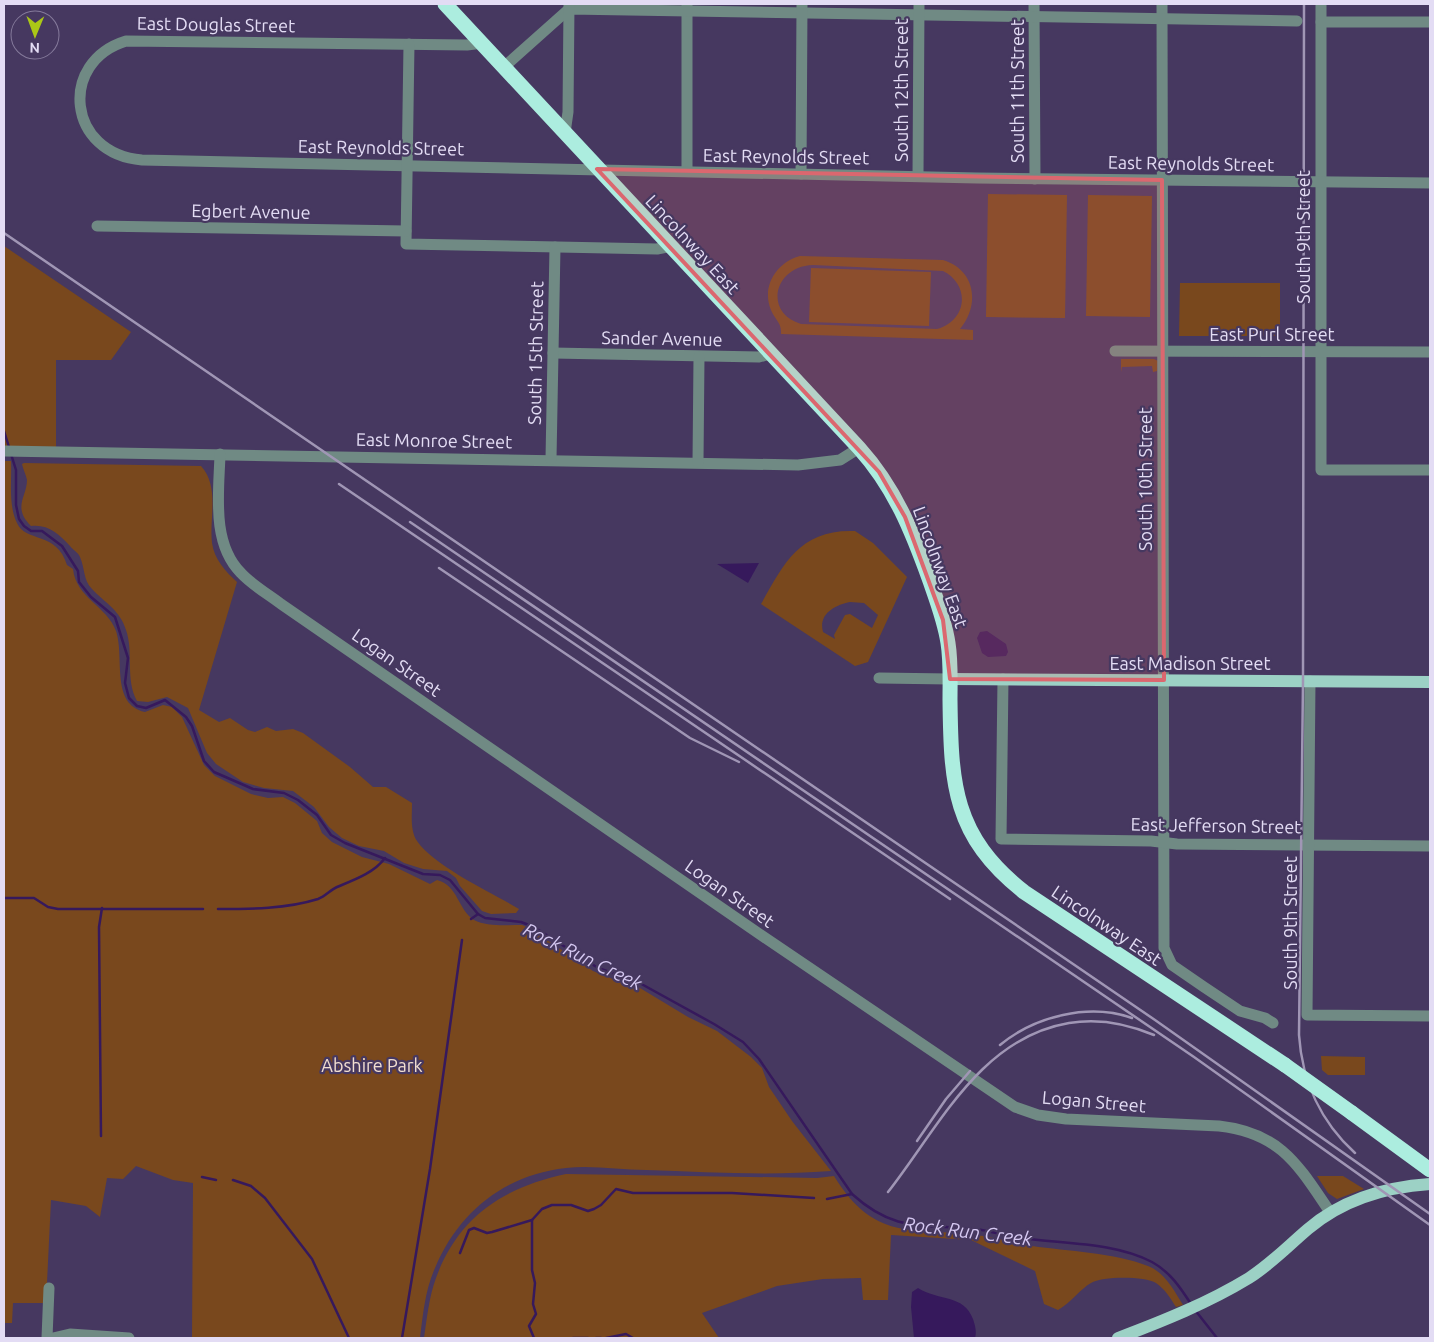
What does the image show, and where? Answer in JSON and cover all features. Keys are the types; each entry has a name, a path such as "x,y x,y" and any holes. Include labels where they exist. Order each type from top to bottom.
{"highway":[{"name":"Lincolnway East","path":"445,4 859,448 889,485 922,558 946,631 950,679 951,760 955,792 970,830 992,865 1024,892 1285,1065 1425,1166"}],"main road":[{"name":"East Madison Street","path":"950,679 1430,682"},
{"path":"1118,1338 1209,1301 1268,1264 1330,1212 1367,1196 1430,1184"}],"street":[{"name":"South 12th Street","path":"918,176 919,4"},
{"name":"South 11th Street","path":"1034,4 1035,179"},
{"name":"South 10th Street","path":"1162,4 1165,953 1175,968 1204,988 1240,1011 1266,1018 1272,1023"},
{"name":"South 9th Street","path":"1321,4 1321,470 1430,470"},
{"path":"504,67 569,6 802,8 919,16 1297,21"},
{"path":"566,133 568,112 569,6"},
{"path":"687,7 687,171"},
{"path":"801,174 802,8"},
{"path":"1320,22 1430,22"},
{"name":"East Douglas Street","path":"142,160 114,154 101,146 90,134 82,115 80,94 85,74 98,57 115,44 145,39 410,44 483,43"},
{"path":"410,44 406,244 657,249 672,246"},
{"name":"East Reynolds Street","path":"142,160 597,168 1035,179 1430,183"},
{"name":"Egbert Avenue","path":"96,226 406,231"},
{"name":"South 15th Street","path":"551,459 555,248"},
{"name":"East Purl Street","path":"1114,351 1430,352"},
{"name":"Sander Avenue","path":"553,354 759,357 770,354"},
{"path":"698,462 699,356"},
{"name":"East Monroe Street","path":"4,451 818,464 840,460 859,448"},
{"name":"Logan Street","path":"220,454 220,533 226,552 241,573 301,618 760,935 1015,1107 1038,1115 1066,1119 1218,1126 1241,1129 1256,1134 1288,1156 1309,1178 1330,1212"},
{"path":"879,678 950,679"},
{"name":"East Jefferson Street","path":"1003,679 1001,839 1430,846"},
{"name":"South 9th Street","path":"1310,681 1307,1015 1430,1016"},
{"path":"47,1338 49,1288"},
{"path":"53,1338 70,1334 129,1338"}],"highlighted area":[{"path":"597,169 1162,180 1164,680 950,679 943,620 905,517 879,472"}],"green space":[{"path":"988,194 1067,195 1065,318 986,317"},
{"path":"1088,195 1152,196 1150,317 1086,316"},
{"path":"4,246 131,332 111,360 56,360 56,447 4,446"},
{"path":"800,256 943,260 954,265 968,280 972,299 966,320 960,329 973,330 973,340 781,334 779,324 768,301 768,292 773,276 778,269","holes":["813,265 943,271 952,277 958,285 962,302 955,319 937,329 801,324 789,318 781,310 778,301 778,291 782,281 789,273 800,267"]},
{"path":"811,268 931,272 929,326 809,322"},
{"path":"1180,283 1280,283 1280,336 1179,336"},
{"path":"1121,359 1154,359 1158,361 1157,371 1153,372 1152,366 1122,367 1121,372"},
{"name":"Abshire Park","path":"4,461 11,461 12,508 21,529 56,547 67,565 73,569 75,579 80,587 112,622 118,642 123,690 127,700 134,707 145,712 163,705 172,707 182,717 204,765 215,776 251,794 268,798 283,797 295,803 317,821 322,833 332,842 362,857 389,864 430,884 437,880 444,883 454,892 464,910 474,920 491,925 522,925 529,928 593,971 620,982 635,985 688,1017 717,1031 751,1057 762,1068 769,1087 792,1121 831,1171 738,1173 586,1167 544,1172 504,1188 487,1199 457,1229 445,1248 432,1276 425,1303 420,1338 192,1338 193,1183 173,1180 136,1166 123,1179 107,1178 100,1217 86,1206 51,1200 46,1303 13,1303 12,1323 4,1323"},
{"path":"22,464 201,466 207,474 212,493 211,533 213,549 221,565 237,582 199,710 219,722 230,718 248,730 255,732 267,727 276,731 293,729 303,733 350,767 373,787 386,787 412,803 413,832 425,851 464,878 519,909 516,913 491,914 482,911 460,886 456,878 447,871 423,869 404,863 384,851 359,846 342,838 329,827 314,807 293,791 264,788 243,782 216,764 207,753 188,708 167,697 148,702 137,701 131,684 128,639 120,617 89,585 82,561 77,552 48,528 31,526 22,513 21,508 27,480"},
{"path":"855,531 873,543 907,577 868,662 855,666 761,604 786,562 796,551 807,542 836,532","holes":["850,602 864,603 878,615 872,628 850,614 845,615 834,635 835,639 823,632 823,620 829,611 839,605"]},
{"path":"1321,1056 1365,1057 1365,1075 1328,1075 1322,1070"},
{"path":"566,1174 817,1178 834,1176 849,1197 864,1212 880,1222 913,1230 983,1236 1032,1246 1121,1258 1154,1269 1168,1282 1183,1305 1176,1307 1168,1294 1156,1283 1143,1279 1114,1278 1091,1283 1058,1310 1044,1304 1035,1271 971,1240 891,1235 888,1300 863,1300 861,1278 823,1279 777,1286 702,1313 719,1338 424,1338 430,1300 436,1278 445,1257 470,1222 486,1208 523,1187"},
{"path":"1317,1176 1343,1176 1364,1189 1337,1199 1328,1193"}],"shaded area":[{"path":"759,563 748,583 717,564"},
{"path":"987,631 1006,644 1008,652 1006,656 988,657 982,653 977,638 980,632"},
{"path":"918,1288 963,1305 973,1319 976,1331 975,1338 914,1338 911,1307 912,1292"}],"waterway":[{"name":"Rock Run Creek","path":"4,431 9,447"},
{"name":"Rock Run Creek","path":"11,454 16,470 16,505 19,519 31,531 42,531 62,546 78,571 79,582 91,597 115,617 128,658 125,683 129,698 137,706 146,708 165,700 186,717 192,726 204,761 214,772 253,789 284,793 298,800 317,815 331,835 345,843 423,874 440,875 450,880 478,914 485,918 521,922 534,927 598,968 636,981 743,1042 759,1059 852,1194 882,1215 910,1224 976,1229 1021,1238 1105,1247 1137,1255 1164,1270 1174,1280 1191,1304"},
{"path":"218,909 281,907 318,899 335,888 369,872 385,858"},
{"path":"4,898 34,898 48,907 58,909 203,909"},
{"path":"101,1136 99,927 102,908"},
{"path":"471,919 478,914"},
{"path":"402,1338 430,1169 462,940"},
{"path":"202,1177 216,1180"},
{"path":"233,1180 251,1186 265,1198 312,1259 349,1338"},
{"path":"534,1338 529,1326 536,1314 533,1304 535,1283 532,1270 532,1220 542,1209 552,1205 571,1205 588,1211 601,1205 616,1189 633,1193 732,1193 814,1198"},
{"path":"827,1199 852,1194"},
{"path":"460,1253 469,1230 474,1228 487,1233 532,1220"},
{"name":"Rock Run Creek","path":"1195,1310 1217,1338"},
{"path":"606,1338 626,1334 633,1338"},
{"path":"573,1338 588,1338"},
{"path":"596,1338 601,1338"}],"railway":[{"path":"1304,4 1303,681 1299,1035 1304,1068 1315,1100 1332,1128 1355,1153"},
{"path":"4,233 1155,1020 1430,1214"},
{"path":"339,484 950,899"},
{"path":"410,522 1194,1057 1430,1225"},
{"path":"439,568 690,738 739,762"},
{"path":"1000,1045 1029,1026 1063,1015 1098,1012 1132,1018"},
{"path":"888,1192 964,1089 986,1066 1010,1047 1038,1032 1069,1023 1091,1021 1113,1023 1154,1035"},
{"path":"917,1141 946,1099 970,1071"}]}
